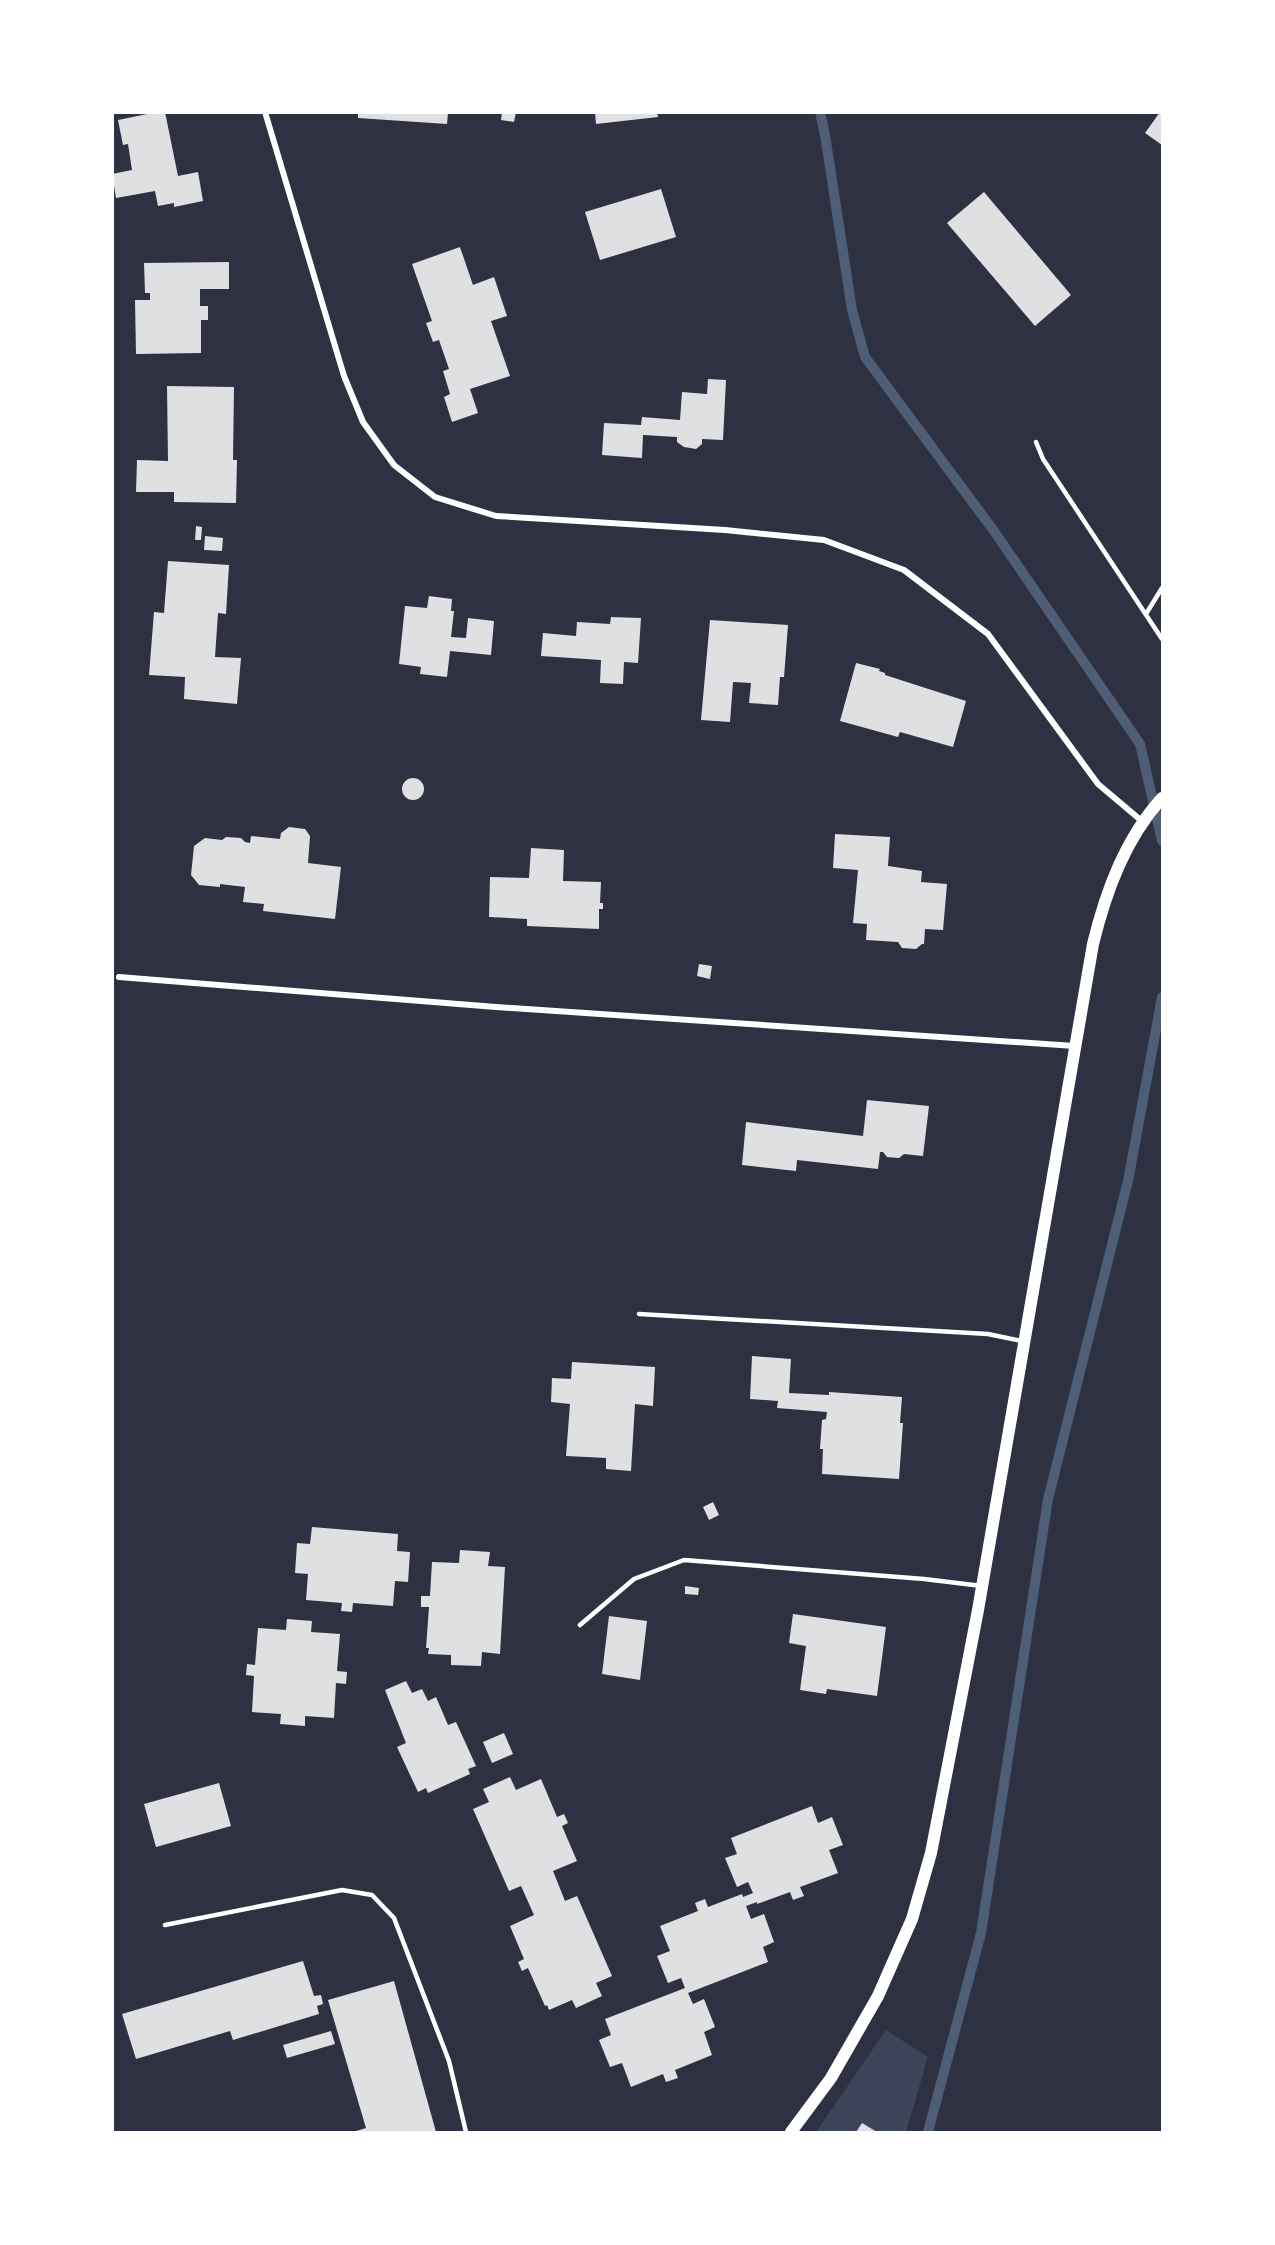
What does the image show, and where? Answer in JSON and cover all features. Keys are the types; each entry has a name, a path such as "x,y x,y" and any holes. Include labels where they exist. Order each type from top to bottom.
{"main road":[{"path":"791,2133 831,2078 862,2028 892,1969 912,1919 936,1833 982,1586 1092,952 1105,899 1118,867 1143,822 1162,798"}],"street":[{"path":"265,112 344,376 363,422 394,465 435,497 496,516 725,530 824,540 904,570 988,634 1098,783 1143,822"},
{"path":"119,978 1075,1047"}],"lane":[{"path":"1036,442 1043,459 1162,639"},
{"path":"1146,614 1162,588"},
{"path":"639,1314 988,1334 1024,1342"},
{"path":"580,1625 634,1579 684,1560 924,1579 982,1586"},
{"path":"165,1925 342,1890 372,1895 394,1918 449,2061 466,2133"}],"shaded area":[{"path":"886,2030 928,2057 906,2132 816,2132"}],"building":[{"path":"165,112 178,176 198,172 203,201 174,207 174,203 158,206 155,191 116,198 112,174 132,170 128,144 123,145 118,120"},
{"path":"358,112 448,112 447,124 358,118"},
{"path":"502,112 516,112 514,122 501,120"},
{"path":"595,112 657,112 658,117 596,124"},
{"path":"1162,112 1162,145 1145,133"},
{"path":"661,189 676,237 600,260 585,212"},
{"path":"984,192 1071,295 1035,326 947,223"},
{"path":"460,247 473,285 494,277 507,316 491,321 510,376 470,389 478,413 452,422 444,397 450,394 443,371 449,369 439,340 433,342 426,323 432,321 412,264"},
{"path":"229,262 229,289 200,289 200,306 208,306 208,320 201,320 201,353 136,354 135,300 150,300 150,293 145,293 144,263"},
{"path":"708,379 726,380 723,440 702,439 702,444 696,449 684,447 677,442 677,437 643,435 642,458 602,455 604,423 641,425 642,417 680,420 682,392 707,394"},
{"path":"167,386 234,387 233,460 237,460 236,503 174,502 174,492 136,492 137,460 168,461"},
{"path":"196,526 202,527 201,540 195,540"},
{"path":"205,536 223,538 222,551 204,550"},
{"path":"168,561 229,565 226,614 218,613 215,657 241,658 237,704 184,699 185,677 149,675 154,612 164,613"},
{"path":"429,596 452,599 451,611 454,611 451,637 466,638 468,618 494,621 491,655 450,651 447,677 420,674 421,667 399,664 405,606 427,608"},
{"path":"611,617 641,618 638,663 624,662 623,684 600,683 601,660 541,656 543,633 576,636 577,622 610,624"},
{"path":"710,620 788,625 784,677 780,677 778,705 749,703 751,683 733,682 730,722 701,720"},
{"path":"856,663 880,669 879,671 885,675 966,701 953,747 900,732 898,737 840,721"},
{"path":"413,778 421,781 424,789 421,797 413,800 405,797 402,789 405,781"},
{"path":"289,827 305,829 310,836 308,863 341,867 335,919 263,911 264,904 243,902 245,887 220,884 220,887 199,885 191,875 194,846 205,838 222,840 226,837 241,838 250,843 251,836 280,839 281,833"},
{"path":"835,834 890,837 888,866 922,871 921,882 947,884 943,930 925,929 924,944 916,949 902,948 898,942 866,940 867,924 853,923 858,870 833,868"},
{"path":"531,848 564,850 563,881 601,882 600,903 603,903 603,909 599,909 599,929 527,926 527,919 489,917 490,877 529,878"},
{"path":"699,964 712,966 710,979 697,976"},
{"path":"867,1100 929,1106 923,1156 904,1154 899,1158 887,1157 880,1152 878,1169 797,1160 796,1171 742,1165 746,1122 863,1136"},
{"path":"752,1356 791,1359 789,1393 829,1395 829,1392 902,1397 900,1423 903,1423 899,1479 822,1474 823,1449 820,1449 822,1420 826,1419 827,1412 777,1408 778,1401 750,1399"},
{"path":"572,1362 655,1367 653,1406 635,1404 631,1471 606,1469 606,1458 566,1456 570,1404 551,1402 552,1378 571,1379"},
{"path":"713,1502 719,1515 709,1520 703,1507"},
{"path":"312,1527 398,1534 397,1551 410,1552 408,1582 395,1581 393,1606 353,1603 352,1612 341,1611 342,1603 306,1600 308,1574 295,1573 297,1543 310,1544"},
{"path":"460,1550 490,1552 488,1566 505,1567 500,1654 482,1652 481,1666 451,1665 451,1655 428,1654 429,1648 426,1648 429,1607 421,1607 421,1596 430,1596 432,1562 459,1563"},
{"path":"685,1586 699,1588 698,1595 685,1594"},
{"path":"793,1614 886,1627 877,1696 827,1689 826,1694 800,1690 806,1646 789,1643"},
{"path":"609,1616 647,1621 640,1680 602,1674"},
{"path":"287,1619 312,1621 311,1632 340,1634 337,1671 347,1672 346,1684 336,1683 334,1718 305,1716 305,1726 280,1724 281,1714 252,1712 254,1676 246,1675 247,1664 255,1665 258,1628 286,1630"},
{"path":"406,1681 412,1693 422,1689 428,1701 436,1697 448,1725 456,1722 476,1766 468,1769 470,1774 428,1793 426,1788 418,1792 397,1747 406,1743 385,1690"},
{"path":"504,1733 513,1754 492,1763 483,1742"},
{"path":"510,1777 516,1790 541,1779 557,1817 564,1814 568,1823 562,1826 577,1861 553,1871 565,1901 577,1896 612,1976 596,1983 602,1996 576,2008 572,2000 549,2010 528,1968 522,1971 518,1962 524,1959 510,1926 534,1915 521,1886 509,1891 473,1809 489,1802 483,1789"},
{"path":"219,1783 231,1826 156,1847 144,1804"},
{"path":"812,1806 818,1823 832,1817 843,1845 829,1850 838,1873 800,1887 804,1896 793,1900 790,1892 746,1906 751,1919 764,1914 774,1942 763,1947 768,1962 688,1993 693,2004 704,1999 715,2027 704,2032 712,2055 675,2070 678,2078 666,2082 663,2074 631,2087 622,2063 610,2067 599,2040 611,2035 605,2019 685,1988 681,1978 668,1983 657,1956 670,1951 660,1926 698,1911 695,1903 705,1899 708,1907 742,1894 743,1897 753,1893 748,1882 737,1887 725,1858 737,1854 731,1838"},
{"path":"303,1961 314,1996 321,1995 323,2004 317,2006 319,2014 233,2040 230,2031 136,2059 122,2014"},
{"path":"394,1981 436,2132 353,2132 366,2128 328,2000"},
{"path":"331,2031 335,2044 287,2058 283,2045"},
{"path":"862,2123 877,2132 856,2132"}],"waterway":[{"path":"820,112 852,310 865,357 994,531 1140,744 1162,841"},
{"path":"928,2132 981,1933 1048,1499 1128,1181 1162,997"}]}
